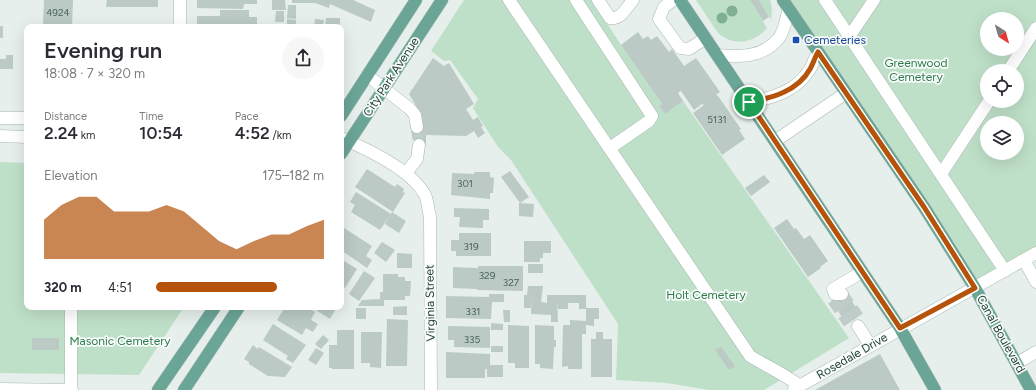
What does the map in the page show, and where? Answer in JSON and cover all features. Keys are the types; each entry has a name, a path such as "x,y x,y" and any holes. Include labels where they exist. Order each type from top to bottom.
{"main road":[{"name":"City Park Avenue","path":"344,111 416,0"},
{"name":"City Park Avenue","path":"344,141 384,88 442,0"},
{"path":"680,0 900,328 935,390"},
{"name":"Canal Boulevard","path":"786,4 924,207 975,288 1031,390"},
{"path":"158,390 214,310"},
{"path":"184,390 237,310"}],"street":[{"path":"180,0 180,24"},
{"path":"509,0 750,356 769,368 787,376 796,388"},
{"path":"576,0 652,116 648,121 610,148"},
{"path":"598,0 610,18 616,19 619,18 633,0"},
{"path":"673,0 664,7 659,19 680,48 689,49 706,38"},
{"path":"825,0 1005,270"},
{"path":"849,37 874,0"},
{"path":"718,55 742,57 768,48 779,38 784,26 786,4"},
{"path":"1013,64 1036,28"},
{"path":"749,102 768,99 780,95 802,80 810,69 818,52"},
{"path":"367,75 410,109 415,115 416,126"},
{"path":"776,141 846,93"},
{"path":"941,174 984,108"},
{"path":"0,118 24,118"},
{"path":"0,136 24,137"},
{"name":"Virginia Street","path":"344,141 393,164 417,183 426,196 430,217 431,390"},
{"path":"406,173 417,159 418,145"},
{"name":"Rosedale Drive","path":"796,388 900,328 1036,253"},
{"path":"1024,260 1036,282"},
{"path":"837,296 833,289 862,272"},
{"path":"0,389 71,390 71,310"},
{"path":"855,322 870,345"},
{"path":"1017,363 1036,352"}],"green space":[{"name":"Holt Cemetery","path":"464,0 592,0 662,104 659,106 665,114 683,101 849,338 764,390 709,390 667,383 616,380 618,324 511,160 498,147 473,108 478,99 450,60 444,61 431,51"},
{"path":"696,0 750,0 767,28 762,33 750,40 737,42 730,40 718,33"},
{"path":"759,0 770,0 772,8 771,20"},
{"name":"Greenwood Cemetery","path":"783,0 1036,0 1036,253 975,288"},
{"name":"Masonic Cemetery","path":"0,162 24,163 24,310 182,310 139,375 0,373"}],"building":[{"path":"44,0 73,0 72,24 43,24"},
{"path":"107,0 158,0 158,7 106,7"},
{"path":"197,0 257,0 257,4 244,4 243,9 197,8"},
{"path":"272,0 285,0 286,10 272,10"},
{"path":"292,0 353,0 375,10 371,22 330,4 329,8 315,3 292,3"},
{"path":"750,0 759,0 769,17 763,21"},
{"path":"288,5 296,5 296,19 287,18"},
{"path":"220,10 249,10 249,17 257,17 257,24 197,24 197,16 220,16"},
{"path":"276,11 284,11 284,22 275,22"},
{"path":"326,18 340,18 340,24 325,24"},
{"path":"287,19 296,20 296,24 287,24"},
{"path":"315,19 324,20 323,24 314,24"},
{"path":"0,26 3,26 3,38 0,38"},
{"path":"638,32 643,39 648,36 651,40 657,36 669,52 672,49 684,66 696,58 720,92 716,95 741,129 739,130 745,139 722,155 693,113 704,105 702,104 694,110 681,91 678,93 683,101 665,114 659,106 662,104 621,45"},
{"path":"6,55 13,55 13,69 0,69 0,59 6,59"},
{"path":"433,58 444,66 449,63 474,104 466,109 473,120 478,117 483,126 481,127 485,133 478,138 474,131 466,136 426,135 426,145 415,145 410,126 421,127 421,114 409,94"},
{"path":"367,169 395,187 397,184 404,189 403,192 405,193 393,212 355,187"},
{"path":"510,171 529,197 520,203 501,177"},
{"path":"474,172 490,172 490,177 494,178 493,193 490,193 490,199 451,195 452,173 474,174"},
{"path":"764,175 770,182 751,196 745,188"},
{"path":"356,192 391,214 380,230 351,212 355,205 350,202"},
{"path":"519,203 534,204 533,217 519,216"},
{"path":"454,208 489,209 489,220 483,220 483,228 459,227 460,217 454,217"},
{"path":"392,212 406,221 399,233 385,224"},
{"path":"787,219 804,239 810,235 828,261 808,277 774,228"},
{"path":"344,228 372,246 366,256 372,260 367,268 344,252"},
{"path":"459,233 491,233 491,256 456,256 456,251 451,251 451,240 459,240"},
{"path":"524,241 551,241 551,253 543,253 543,258 540,258 540,262 524,262"},
{"path":"382,242 395,250 386,262 374,253"},
{"path":"397,253 412,254 412,268 397,268"},
{"path":"344,261 357,269 345,288 344,287"},
{"path":"528,264 543,264 543,273 528,273"},
{"path":"478,266 523,266 523,291 453,288 453,267 478,268"},
{"path":"364,271 375,278 359,301 349,294"},
{"path":"383,274 398,274 398,277 405,277 405,281 411,281 410,296 405,296 405,300 384,300 384,306 358,306 362,300 380,299 380,292 383,292"},
{"path":"528,286 543,286 541,302 547,303 547,295 586,295 586,309 579,309 579,303 568,303 568,309 558,309 557,300 558,322 551,322 551,315 531,314 532,295 531,308 524,308 524,295 527,295"},
{"path":"845,292 861,314 847,324 831,301"},
{"path":"489,294 504,294 504,302 492,302 491,319 446,318 446,296 489,297"},
{"path":"407,306 407,315 393,315 393,307"},
{"path":"356,308 366,308 366,319 356,319"},
{"path":"586,308 599,308 599,319 594,319 594,326 586,325 586,334 582,334 582,369 568,369 568,366 562,367 563,325 570,325 570,320 586,321"},
{"path":"283,310 312,310 315,312 311,320 318,324 313,332 306,328 302,335 277,320"},
{"path":"316,310 335,310 330,319"},
{"path":"503,310 510,310 510,322 504,322"},
{"path":"387,319 408,320 407,366 386,366"},
{"path":"491,323 503,324 503,330 491,330"},
{"path":"273,324 306,345 293,363 286,359 288,356 263,340"},
{"path":"508,325 529,326 529,368 515,368 515,363 508,363"},
{"path":"535,325 554,326 554,340 556,340 556,347 554,347 553,369 540,368 540,364 535,364"},
{"path":"448,326 490,327 490,348 454,347 454,340 448,340"},
{"path":"337,330 354,330 354,369 329,368 329,345 337,345"},
{"path":"361,332 382,332 381,368 370,367 370,363 361,363"},
{"path":"596,332 603,332 603,339 612,339 612,377 591,377 591,339 596,339"},
{"path":"323,335 329,340 321,349 315,344"},
{"path":"32,338 59,338 59,350 32,350"},
{"path":"253,345 258,349 259,347 292,367 285,377 268,376 244,359"},
{"path":"491,346 503,346 503,352 491,352"},
{"path":"721,347 735,366 729,370 715,350"},
{"path":"316,348 324,353 316,365 308,360"},
{"path":"446,352 490,354 490,365 503,365 503,377 487,377 487,369 485,369 485,378 446,378"},
{"path":"880,354 900,390 815,390"}],"tunnel":[{"path":"417,127 419,145"},
{"path":"842,294 858,317"},
{"path":"833,300 849,323"}],"place":[{"name":"Cemeteries","path":"796,40"}],"route":[{"path":"818,52 924,207 975,288 900,328 749,102 768,99 780,95 802,80 810,69 818,52"}]}
